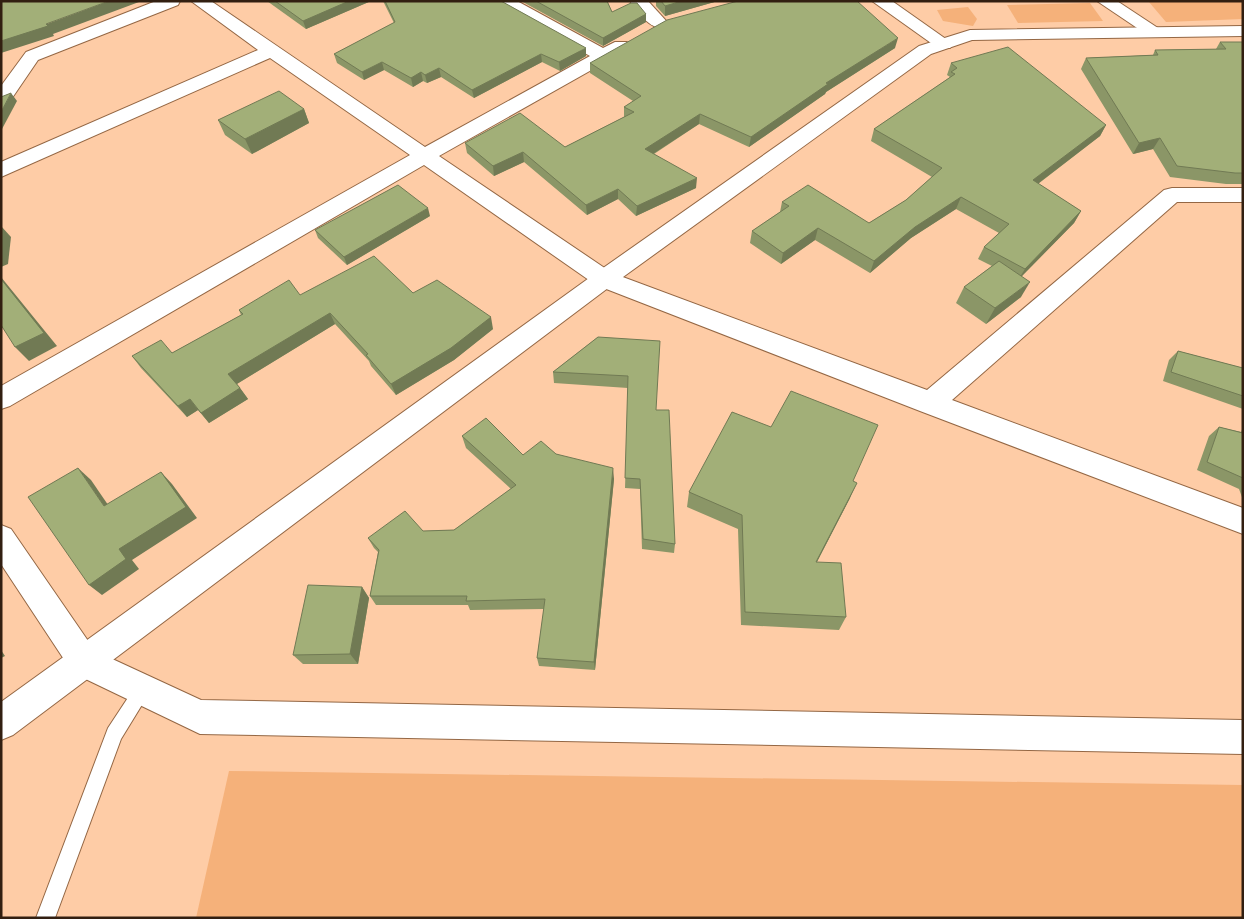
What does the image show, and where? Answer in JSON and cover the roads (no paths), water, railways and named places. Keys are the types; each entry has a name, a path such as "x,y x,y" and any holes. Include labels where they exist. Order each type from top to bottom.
{"street":[{"path":"1,100 32,56 172,1"},
{"path":"199,1 604,279 929,404 1243,521"},
{"path":"504,1 604,56"},
{"path":"1,399 424,156 655,28 638,1"},
{"path":"880,1 944,44"},
{"path":"1105,1 1155,32"},
{"path":"1,723 604,279 925,50 970,35 1243,31"},
{"path":"1,170 271,51"},
{"path":"929,404 1172,195 1241,197"},
{"path":"1,538 84,662 200,717 1243,737"}],"lane":[{"path":"45,918 114,734 143,690"}]}
